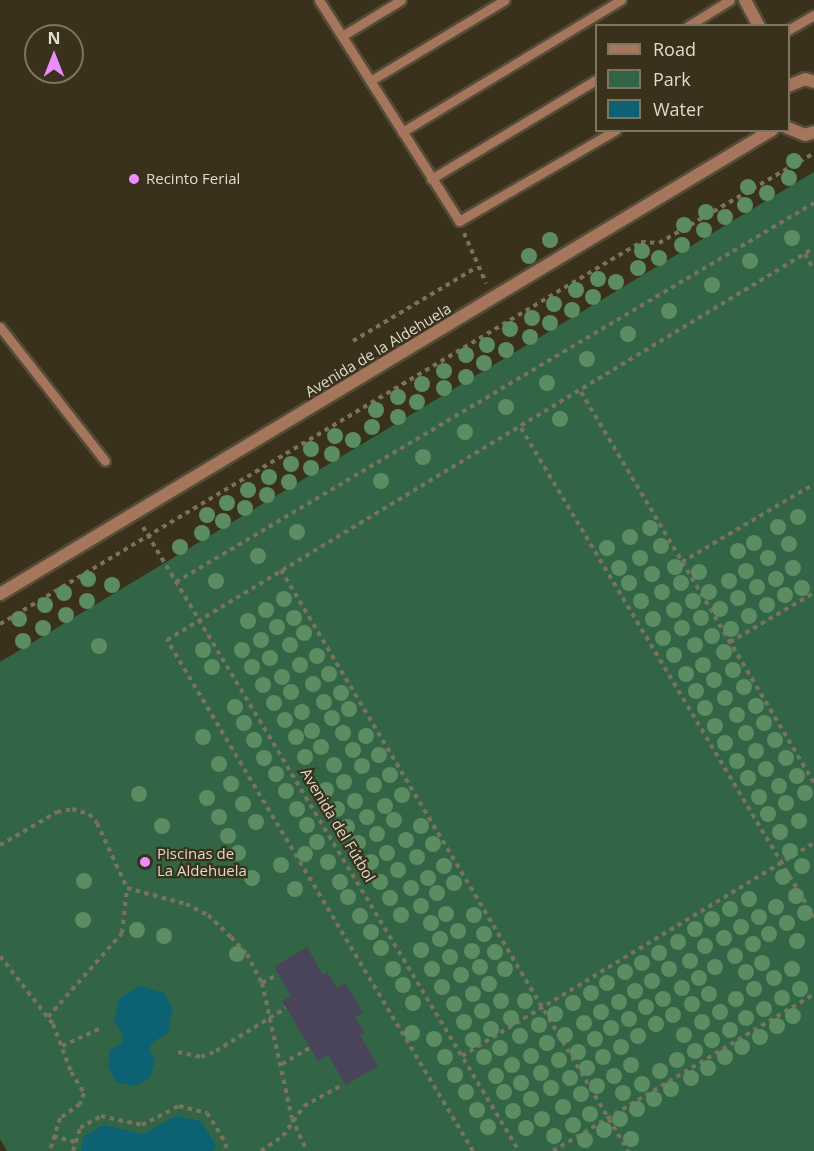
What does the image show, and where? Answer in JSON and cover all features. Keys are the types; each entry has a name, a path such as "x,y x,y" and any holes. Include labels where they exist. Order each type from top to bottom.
{"street":[{"path":"745,0 758,24"},
{"path":"790,83 805,79 814,82"},
{"path":"790,128 805,135 814,132"},
{"name":"Avenida de la Aldehuela","path":"0,594 769,132"}],"lane":[{"path":"319,0 459,221 613,132"},
{"path":"342,36 401,0"},
{"path":"370,81 505,0"},
{"path":"402,132 621,0"},
{"path":"691,24 730,0"},
{"path":"790,29 814,15"},
{"path":"431,179 595,81"},
{"path":"0,327 105,461"}],"path":[{"path":"0,624 641,242 659,243 814,153"},
{"path":"176,582 814,202"},
{"path":"459,221 477,267 494,297"},
{"path":"473,1151 166,640 581,392 814,248"},
{"path":"805,254 814,270"},
{"path":"354,341 477,267"},
{"path":"581,392 814,783"},
{"path":"521,428 814,917"},
{"path":"682,562 814,484"},
{"name":"Avenida del Fútbol","path":"135,513 519,1151"},
{"path":"282,570 628,1151"},
{"path":"730,642 814,593"},
{"path":"0,845 57,812 72,809 89,814 98,823 127,888 122,933 48,1017"},
{"path":"462,1056 814,843"},
{"path":"127,888 186,904 208,915 247,954 262,983 267,1017 282,1064 292,1118 307,1151"},
{"path":"0,956 48,1017 85,1099 60,1118 50,1151"},
{"path":"262,983 278,974"},
{"path":"553,1151 814,994"},
{"path":"177,1052 201,1057 286,1008"},
{"path":"62,1046 99,1029"},
{"path":"282,1064 310,1048"},
{"path":"261,1151 283,1136 292,1118 304,1106 342,1085"},
{"path":"73,1151 80,1128 101,1116 142,1125 179,1106 207,1113 226,1144 225,1151"},
{"path":"53,1136 76,1142"}],"green space":[{"path":"814,172 814,1151 7,1151 0,1139 0,662"}],"water":[{"path":"140,986 164,993 173,1009 168,1033 151,1043 150,1051 155,1060 150,1078 135,1086 116,1082 108,1067 110,1050 122,1043 123,1034 114,1021 119,998"},
{"path":"176,1116 201,1121 216,1145 214,1151 81,1151 84,1136 103,1125 143,1134"}],"building":[{"path":"307,947 323,975 327,972 337,988 345,983 353,996 363,1013 355,1017 365,1033 360,1035 378,1066 346,1085 328,1055 318,1061 282,1001 291,996 274,967"}],"place":[{"name":"Recinto Ferial","path":"134,179"},
{"name":"Piscinas de La Aldehuela","path":"145,862"}]}
